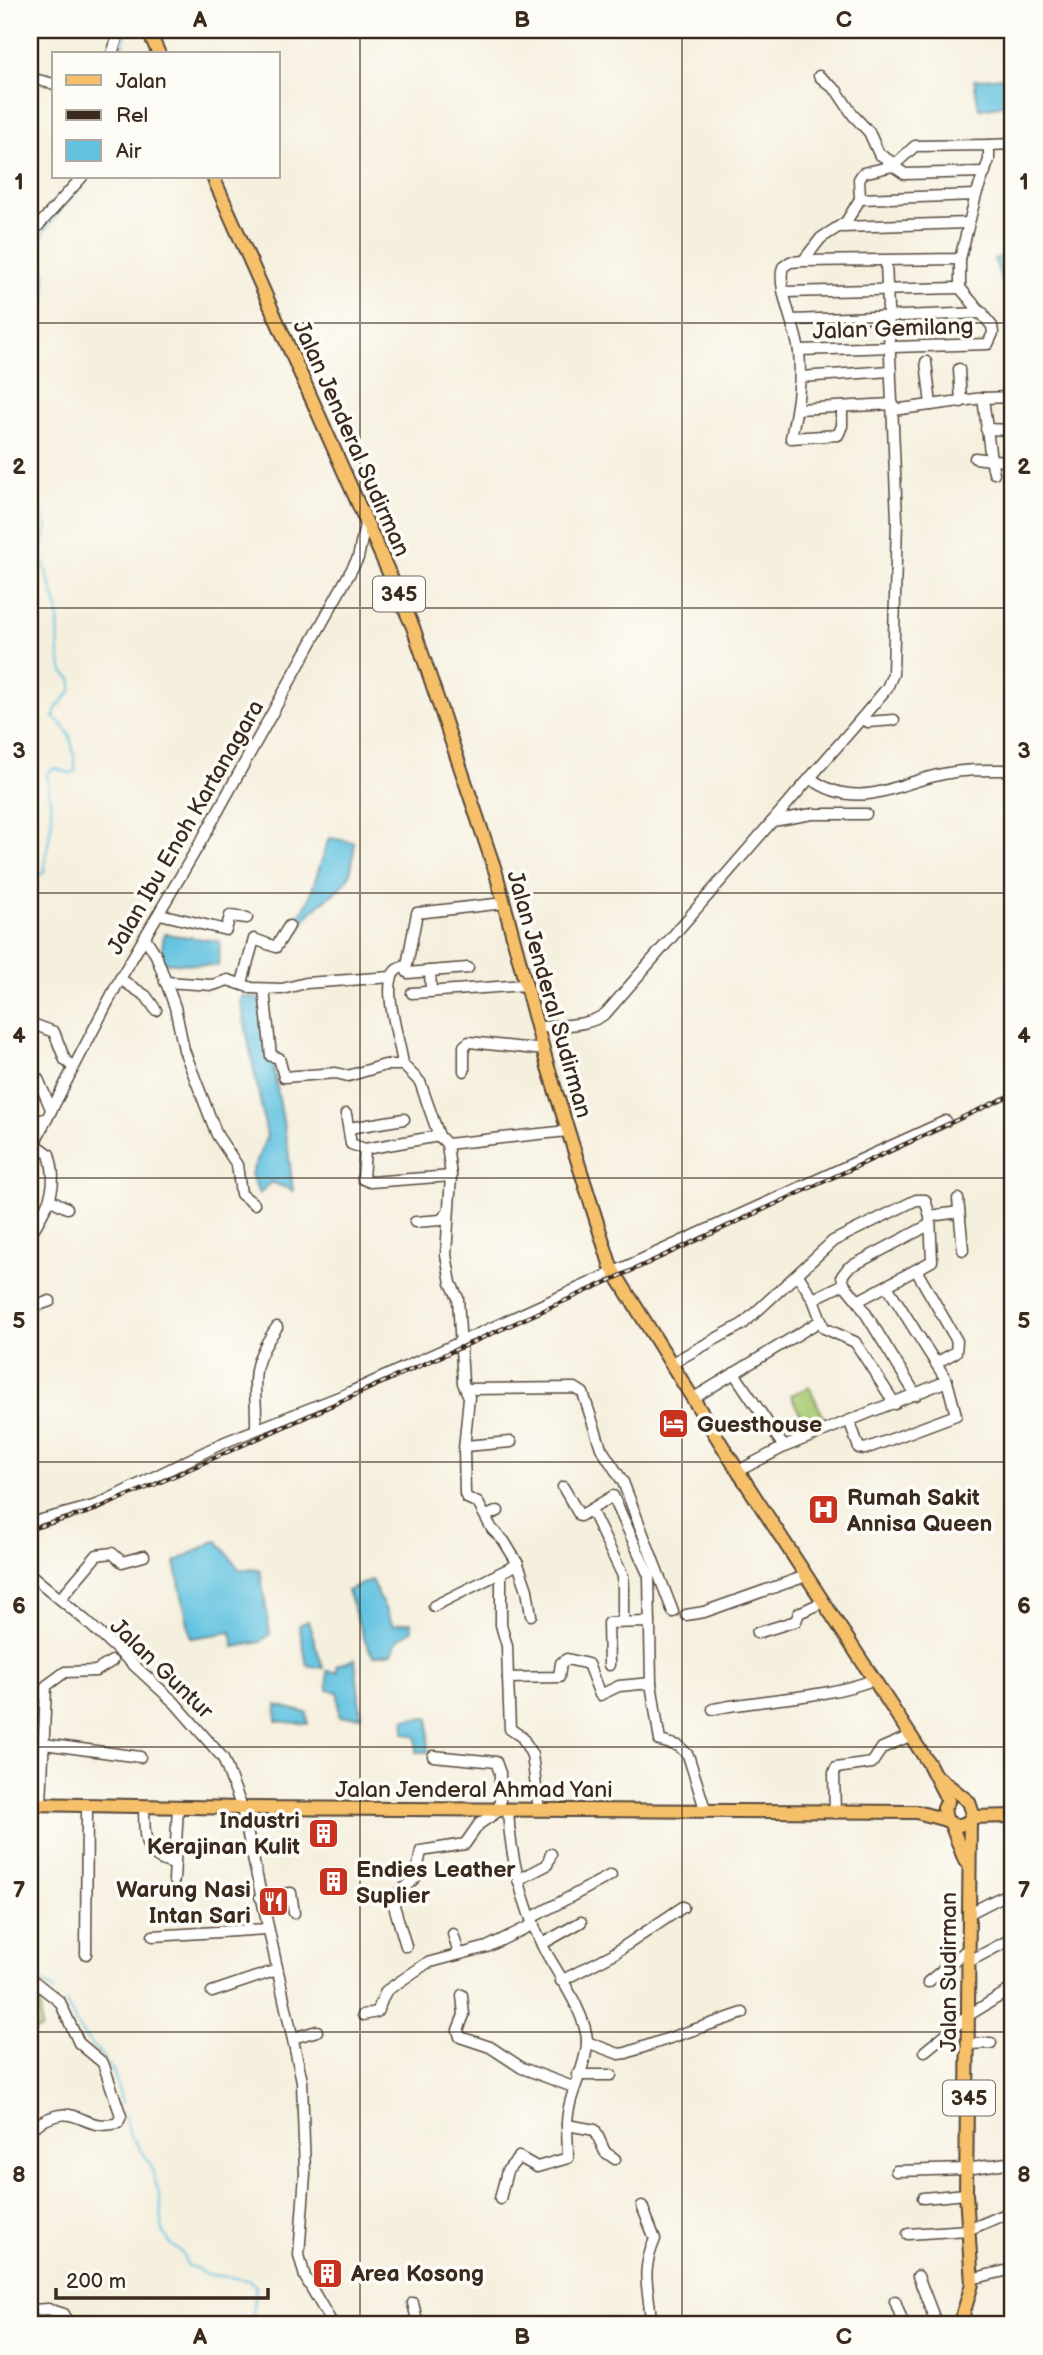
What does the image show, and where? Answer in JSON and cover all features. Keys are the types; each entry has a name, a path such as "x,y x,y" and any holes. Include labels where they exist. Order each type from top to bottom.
{"main road":[{"path":"148,30 158,52"},
{"name":"Jalan Jenderal Sudirman","path":"212,178 366,519 404,606 429,673 504,903 566,1130 614,1272 738,1471 936,1775 969,1811 1013,1816"},
{"name":"Jalan Jenderal Sudirman","path":"936,1775 948,1801"},
{"path":"956,1797 969,1811 959,1826 949,1822 944,1808 948,1801 956,1797"},
{"name":"Jalan Jenderal Ahmad Yani","path":"36,1804 835,1813 917,1811 948,1801"},
{"name":"Jalan Jenderal Ahmad Yani","path":"917,1811 949,1822"},
{"name":"Jalan Sudirman","path":"960,2325 971,2279 966,2194 970,2044 969,1811"},
{"name":"Jalan Sudirman","path":"949,1822 968,1868"}],"street":[{"path":"113,52 120,30"},
{"path":"818,76 837,91 853,115 869,132 879,154 905,174 985,172"},
{"path":"30,78 52,84"},
{"path":"842,227 860,199 860,176 894,165 915,146 1013,144"},
{"path":"983,313 964,297 960,288 960,259 976,195 985,172 989,145"},
{"path":"30,235 81,178"},
{"path":"860,199 976,195"},
{"path":"803,261 821,238 842,227 968,223"},
{"path":"842,407 842,426 838,435 791,438 800,377 799,350 782,282 783,267 790,262 803,261 960,259"},
{"path":"538,1028 597,1020 606,1013 887,688 893,674 897,530 886,262"},
{"path":"785,292 960,288"},
{"path":"792,320 983,313"},
{"name":"Jalan Gemilang","path":"799,350 988,344 993,333 983,313"},
{"path":"926,362 931,405"},
{"path":"959,369 961,402"},
{"path":"800,377 891,371"},
{"path":"797,409 931,405 1013,397"},
{"path":"983,398 994,473"},
{"path":"986,429 1013,430"},
{"path":"975,458 1013,461"},
{"name":"Jalan Ibu Enoh Kartanagara","path":"32,1147 120,979 146,939 358,558 366,519"},
{"path":"358,558 380,554"},
{"path":"861,719 869,722 894,720"},
{"path":"810,778 824,787 876,795 942,774 972,769 1013,770"},
{"path":"772,822 812,814 866,814"},
{"path":"405,968 417,913 504,903"},
{"path":"160,914 226,930 230,916 247,918"},
{"path":"242,983 254,939 276,947 289,926"},
{"path":"146,939 156,955 180,1020 184,1050 217,1135 237,1165 241,1195 254,1204"},
{"path":"468,968 410,973 405,968 398,968 392,977 391,1019 402,1050 404,1065 420,1082 443,1140 451,1176 446,1255 451,1283 458,1298 463,1382 467,1389 466,1497 478,1503 492,1529 504,1541 518,1564 527,1590 531,1615"},
{"path":"430,971 431,992"},
{"path":"165,982 242,983 264,989 392,977"},
{"path":"120,979 146,996 156,1010"},
{"path":"412,993 526,985"},
{"path":"264,989 271,1056 280,1058 284,1077 335,1073 348,1076 385,1065 404,1065"},
{"path":"30,1023 54,1032 65,1060 73,1067"},
{"path":"464,1072 464,1046 469,1042 544,1051"},
{"path":"30,1071 38,1079 49,1114 30,1121"},
{"path":"346,1114 353,1147 365,1149 566,1130"},
{"path":"349,1128 404,1119"},
{"path":"30,1522 97,1505 221,1445 313,1408 946,1121"},
{"path":"30,1236 51,1200 50,1158 44,1148 32,1147"},
{"path":"365,1149 365,1181 451,1176"},
{"path":"958,1199 963,1250"},
{"path":"51,1200 67,1208"},
{"path":"670,1364 743,1324 833,1241 916,1200 925,1200 930,1221 932,1261 858,1301"},
{"path":"415,1222 441,1220 448,1212"},
{"path":"916,1395 858,1301 844,1284 842,1276 848,1268 930,1221 959,1212"},
{"path":"916,1270 957,1341 956,1352 936,1363"},
{"path":"798,1275 828,1332 855,1342 895,1404"},
{"path":"813,1299 844,1284"},
{"path":"850,1422 859,1448 865,1449 954,1417 957,1411 947,1381 887,1286"},
{"path":"30,1308 50,1301"},
{"path":"692,1399 820,1321"},
{"path":"257,1429 254,1376 259,1353 277,1327"},
{"path":"734,1373 784,1447"},
{"path":"738,1471 784,1447 947,1381"},
{"path":"467,1389 575,1388 583,1393 601,1448 623,1482 673,1612"},
{"path":"465,1446 511,1442"},
{"path":"563,1487 579,1515 611,1496 615,1498 648,1569 651,1682 660,1741 679,1746 688,1755 706,1812"},
{"path":"591,1510 623,1576 623,1621"},
{"path":"486,1516 498,1511"},
{"path":"60,1599 97,1555 112,1553 121,1562 145,1556"},
{"path":"434,1606 518,1564"},
{"name":"Jalan Guntur","path":"30,1574 60,1599 116,1658 175,1703 217,1750 227,1767 242,1808 266,1929 293,2038 305,2119 299,2255 305,2277 333,2325"},
{"path":"501,1574 501,1625 507,1646 510,1729 522,1737 532,1755 539,1810"},
{"path":"686,1615 704,1612 806,1576"},
{"path":"757,1633 796,1621 799,1613 823,1602"},
{"path":"609,1665 608,1624 623,1621 650,1622"},
{"path":"36,1804 44,1744 46,1686 65,1672 96,1671 116,1658"},
{"path":"508,1678 559,1677 561,1662 566,1659 588,1664 600,1695 618,1686 651,1682"},
{"path":"713,1709 748,1702 792,1699 873,1680"},
{"path":"835,1813 836,1768 872,1763 879,1750 910,1736"},
{"path":"44,1744 140,1757"},
{"path":"433,1756 496,1762 518,1880 542,1944 580,2014 587,2042 573,2087 567,2125 568,2158 540,2167 533,2167 520,2157 516,2159 507,2171 502,2195"},
{"path":"86,1954 87,1805"},
{"path":"144,1806 149,1850 160,1861 175,1864"},
{"path":"174,1880 178,1807"},
{"path":"406,1946 391,1899 416,1877 421,1851 465,1844 479,1824 504,1810"},
{"path":"518,1880 547,1865 551,1854"},
{"path":"363,2015 377,2012 386,1991 427,1963 487,1947 611,1875"},
{"path":"968,1914 1013,1891"},
{"path":"260,1897 291,1892 294,1913"},
{"path":"561,1981 617,1952 683,1907"},
{"path":"542,1944 581,1922"},
{"path":"153,1936 266,1929"},
{"path":"453,1934 459,1954"},
{"path":"928,1982 968,1955 1013,1938"},
{"path":"212,1992 277,1970"},
{"path":"30,1978 60,2002 79,2043 103,2063 121,2116 118,2123 103,2126 60,2113 48,2116 30,2129"},
{"path":"925,2051 969,2015 1013,1988"},
{"path":"462,1995 464,2015 458,2030 460,2037 490,2047 522,2068 573,2087"},
{"path":"587,2042 618,2054 626,2053 743,2013"},
{"path":"293,2038 317,2031"},
{"path":"970,2044 991,2043"},
{"path":"578,2074 611,2075"},
{"path":"567,2125 595,2130 605,2152 615,2159"},
{"path":"896,2171 967,2169 1013,2162"},
{"path":"923,2198 966,2194"},
{"path":"642,2206 655,2239 644,2273 651,2325"},
{"path":"908,2234 968,2230 1013,2211"},
{"path":"971,2279 1013,2269"},
{"path":"918,2276 937,2325"},
{"path":"895,2301 904,2325"},
{"path":"413,2303 418,2325"},
{"path":"30,2310 55,2310 64,2314 69,2325"}],"green space":[{"path":"809,1387 827,1424 809,1433 791,1395"},
{"path":"30,1984 40,1990 41,2029 31,2032"}],"water":[{"path":"1013,76 1013,104 979,109 974,80"},
{"path":"1013,254 1013,325 1009,302 994,259"},
{"path":"329,838 354,842 348,877 339,889 310,913 291,943 281,943 308,902"},
{"path":"164,934 220,941 218,966 160,962"},
{"path":"242,996 261,999 293,1191 271,1182 259,1194 251,1174 267,1136 241,1003"},
{"path":"217,1540 239,1569 260,1570 270,1634 260,1642 234,1647 231,1632 191,1638 175,1562"},
{"path":"371,1580 393,1625 411,1622 412,1631 398,1639 392,1653 373,1656 347,1591"},
{"path":"308,1621 323,1668 307,1665 299,1625"},
{"path":"355,1659 361,1716 339,1717 338,1692 328,1690 327,1671 338,1672 337,1665"},
{"path":"277,1705 307,1713 308,1724 276,1721"},
{"path":"429,1718 428,1752 416,1752 416,1737 404,1733 405,1719"}],"waterway":[{"path":"121,52 127,30"},
{"path":"30,329 46,300 45,269 39,249 44,231 83,183"},
{"path":"30,501 36,503 47,526 41,555 58,609 59,655 63,672 72,680 71,692 56,708 54,718 69,735 76,771 70,773 54,768 47,774 52,818 44,873 30,879"},
{"path":"40,1980 54,1991"},
{"path":"66,2003 81,2032 104,2058"},
{"path":"107,2062 113,2070 122,2103"},
{"path":"125,2115 130,2135 150,2163 160,2198 163,2233 182,2253 188,2266 206,2274 249,2280 256,2286 252,2314 257,2325"}],"railway":[{"path":"30,1529 89,1512 156,1484 609,1281 1013,1094"}],"place":[{"name":"Guesthouse","path":"674,1424"},
{"name":"Rumah Sakit Annisa Queen","path":"824,1510"},
{"name":"Industri Kerajinan Kulit","path":"323,1833"},
{"name":"Endies Leather Suplier","path":"333,1882"},
{"name":"Warung Nasi Intan Sari","path":"274,1902"},
{"name":"Area Kosong","path":"328,2273"}]}
